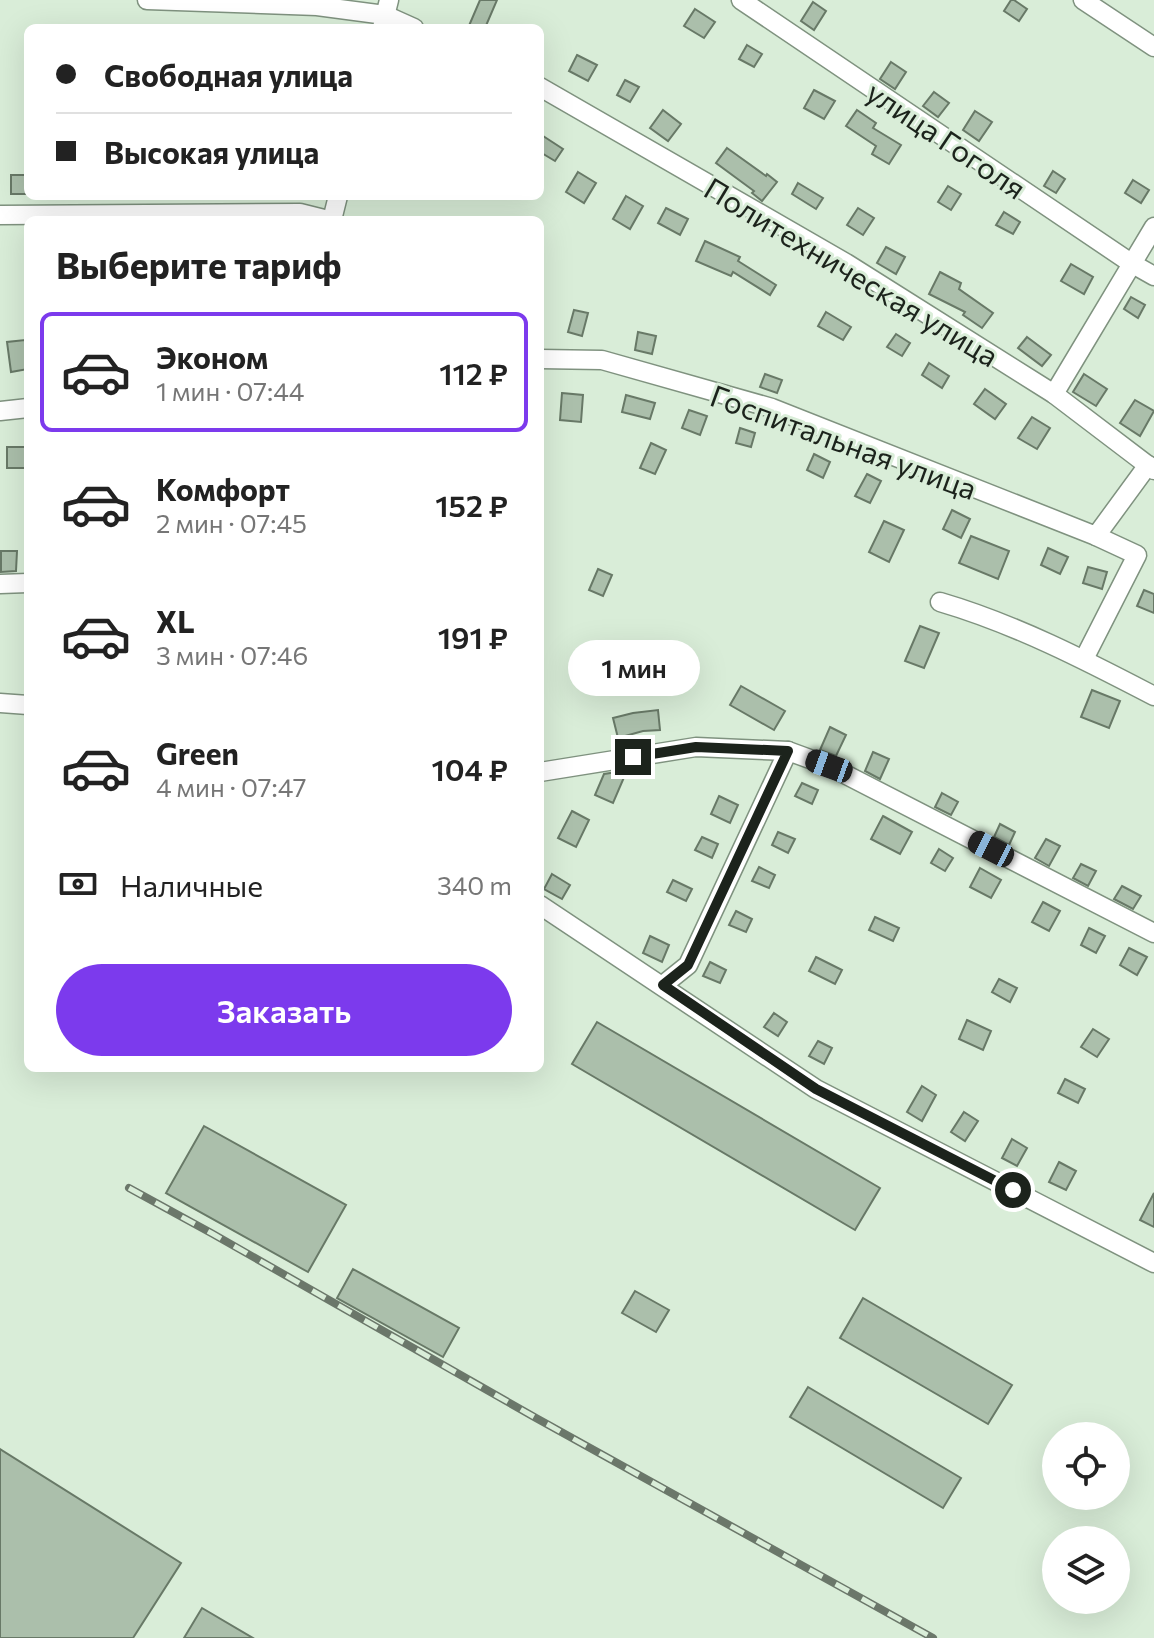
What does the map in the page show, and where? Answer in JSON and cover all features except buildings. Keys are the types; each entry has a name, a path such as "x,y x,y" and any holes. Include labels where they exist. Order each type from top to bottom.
{"street":[{"path":"147,0 317,6 385,14 406,24"},
{"name":"улица Гоголя","path":"741,0 1154,276"},
{"path":"1083,0 1154,47"},
{"name":"Политехническая улица","path":"544,89 846,263 1054,394 1151,468"},
{"path":"0,215 300,213 313,216"},
{"path":"1054,394 1154,227"},
{"name":"Госпитальная улица","path":"544,359 602,360 772,408 1096,536 1146,559 1084,659"},
{"path":"0,411 24,408"},
{"path":"1096,536 1151,468"},
{"path":"0,584 24,583"},
{"path":"940,602 972,611 1084,659 1154,696"},
{"path":"0,703 24,705"},
{"path":"544,771 696,747 788,751 829,766 1154,933"},
{"path":"663,985 688,965 788,751"},
{"path":"544,908 816,1089 1154,1263"}],"railway":[{"path":"129,1188 933,1638"}],"route":[{"path":"633,757 696,747 788,751 688,965 663,985 816,1089 1013,1190"}]}
